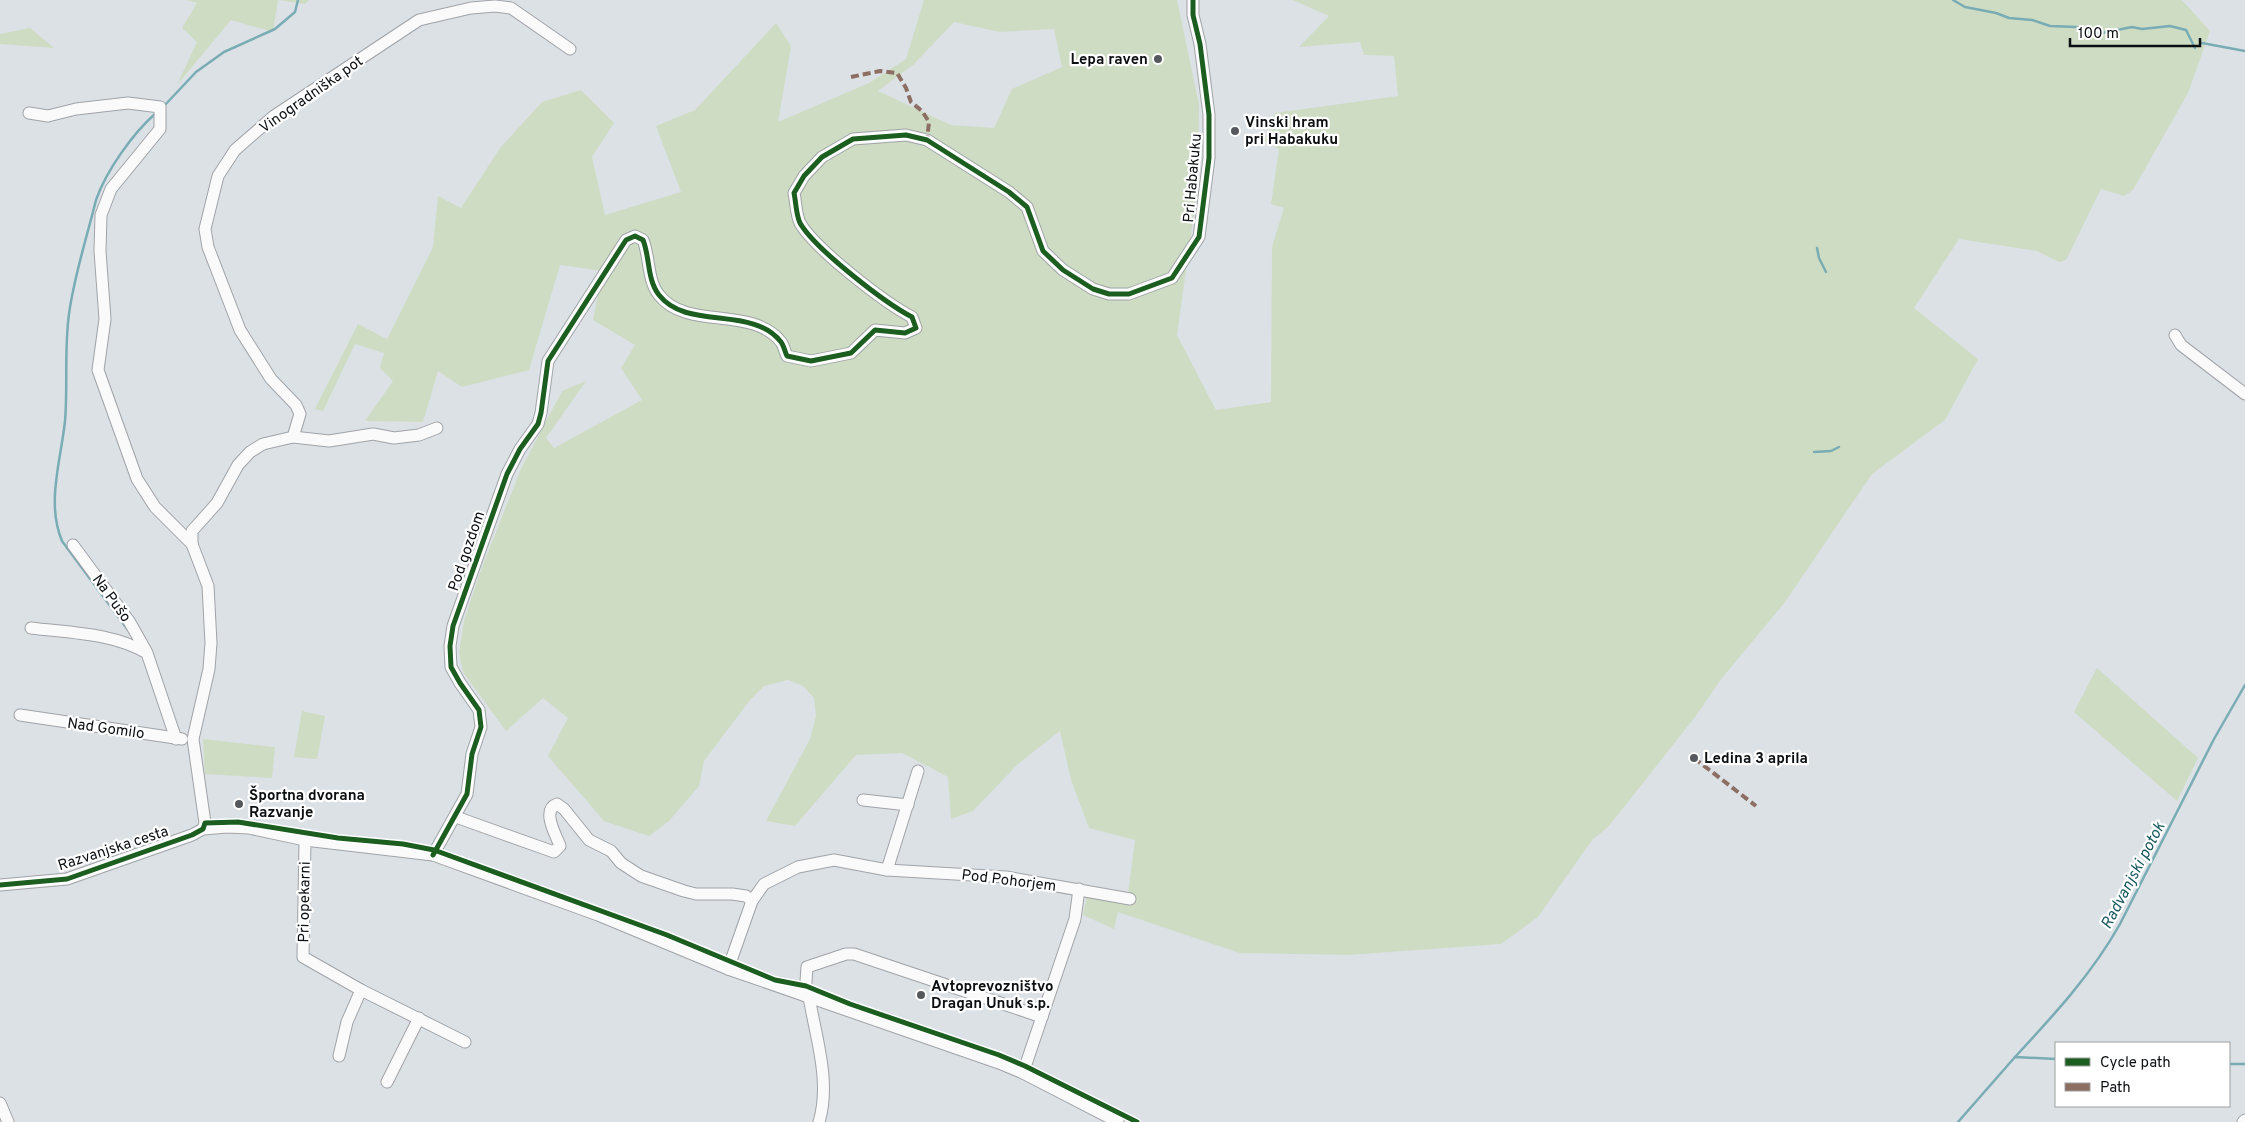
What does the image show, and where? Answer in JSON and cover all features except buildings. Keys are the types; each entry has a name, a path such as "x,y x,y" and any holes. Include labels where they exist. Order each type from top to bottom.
{"street":[{"name":"Pri Habakuku","path":"927,140 1010,192 1027,207 1043,251 1063,270 1093,289 1108,294 1129,294 1172,278 1199,237 1209,158 1209,115 1200,44 1193,15 1193,0"},
{"name":"Vinogradniška pot","path":"294,438 300,414 296,405 271,379 240,330 208,247 205,229 218,176 235,150 274,116 419,20 471,8 495,6 511,8 570,49"},
{"path":"29,113 48,116 76,109 128,103 154,105 160,112 160,129 111,188 100,215 100,251 105,319 98,370 137,479 155,507 192,544"},
{"name":"Pod gozdom","path":"433,855 467,794 472,754 480,727 478,710 452,667 450,646 453,626 507,474 520,449 538,424 542,413 548,362 626,240 635,236 643,240 648,253 650,276 658,294 676,309 760,326 781,342 787,356 811,361 851,353 875,330 893,330 905,333 916,328 912,317 893,307 816,244 799,222 794,193 804,176 822,157 853,139 906,136 927,140"},
{"path":"2175,335 2181,346 2245,394"},
{"path":"204,826 193,739 209,669 211,643 208,586 192,544 192,531 217,503 238,465 250,452 263,444 294,438 329,441 373,434 394,438 419,436 437,428"},
{"name":"Na Pušo","path":"73,545 129,621 147,653 176,739"},
{"path":"31,628 110,638 130,644 147,653"},
{"name":"Nad Gomilo","path":"20,715 176,739 193,739"},
{"path":"887,870 918,771"},
{"path":"863,800 908,805"},
{"path":"456,816 554,852 560,846 548,816 550,809 556,804 564,809 589,840 610,851 620,863 652,881 696,894 732,894 746,896 752,901"},
{"name":"Razvanjska cesta","path":"0,885 67,879 192,835 204,826 249,828 305,840 433,855 598,916 728,968 1023,1072 1118,1122"},
{"name":"Pri opekarni","path":"305,840 303,957 361,990 465,1042"},
{"name":"Pod Pohorjem","path":"728,968 752,901 764,884 798,867 834,860 887,870 1006,877 1130,899"},
{"path":"1023,1072 1075,919 1080,889"},
{"path":"819,1122 824,1105 825,1089 807,996 807,967 846,954 854,954 1042,1017"},
{"path":"339,1056 347,1022 361,990"},
{"path":"387,1082 419,1018"},
{"path":"0,1103 8,1122"}],"green space":[{"path":"186,0 278,0 273,32 231,20 177,85 197,42 182,28 197,3"},
{"path":"278,0 309,0 305,4"},
{"path":"924,0 1177,0 1199,105 1198,184 1177,335 1216,410 1271,402 1272,247 1284,208 1271,204 1279,149 1264,141 1275,113 1398,96 1394,56 1364,55 1360,42 1299,47 1329,16 1293,0 2182,0 2210,31 2188,93 2133,190 2124,196 2101,189 2066,260 2059,262 2037,251 1959,239 1914,308 1978,359 1945,420 1872,474 1785,602 1722,678 1695,717 1609,826 1592,840 1538,917 1501,944 1348,955 1240,953 1118,912 1114,929 1083,915 1087,896 1127,901 1135,840 1089,828 1071,780 1060,731 1018,764 973,811 951,819 948,777 902,753 856,755 795,826 766,821 810,739 816,716 814,698 803,686 788,680 764,686 750,700 704,761 699,786 669,821 649,836 604,821 548,756 568,718 543,698 506,731 463,672 459,652 464,621 481,570 521,469 562,391 586,381 546,438 554,448 642,400 621,368 635,345 593,320 603,271 560,265 529,370 462,387 438,371 423,422 365,421 393,381 380,368 384,353 355,344 323,411 315,409 358,324 387,339 433,247 438,196 461,208 500,148 542,102 581,90 614,123 592,157 605,215 681,192 656,126 695,110 776,23 791,46 778,122 869,83 906,59","holes":["954,22 1000,32 1054,29 1062,67 1012,89 994,128 951,125 878,91 914,64"]},
{"path":"30,28 54,48 0,44 0,34"},
{"path":"2097,668 2198,758 2177,801 2074,712"},
{"path":"302,711 325,716 317,759 294,757"},
{"path":"203,739 275,747 272,778 205,774"}],"waterway":[{"path":"164,106 196,72 224,52 275,29 295,12 298,0"},
{"path":"1953,0 1965,7 1996,13 2009,18 2032,20 2050,26 2076,27 2097,34 2132,27 2142,29 2170,26 2186,30 2195,48"},
{"path":"2202,43 2245,51"},
{"path":"128,630 62,541 57,527 55,497 65,421 68,327 71,300 81,257 96,200 106,177 138,131 156,113"},
{"path":"1817,248 1819,258 1826,272"},
{"path":"1814,452 1831,451 1839,447"},
{"name":"Radvanjski potok","path":"2015,1057 2071,994 2109,942 2120,924 2214,739 2245,685"},
{"path":"1958,1122 2015,1057 2055,1059"},
{"path":"2230,1064 2245,1064"}],"marked path":[{"path":"851,77 880,71 897,73 906,88 911,102 922,111 929,122 927,140"},
{"path":"1694,758 1756,806"}],"cycle path":[{"path":"433,855 467,794 472,754 481,727 479,710 451,667 450,646 453,626 507,474 520,449 538,424 548,361 626,240 635,236 643,240 652,282 659,295 671,306 702,316 754,324 769,331 781,342 787,356 811,361 851,353 875,330 905,333 916,328 912,317 869,288 820,247 800,223 794,193 804,176 822,157 853,139 906,135 927,140 1009,192 1027,207 1043,251 1063,270 1093,289 1109,294 1129,294 1172,278 1199,237 1209,158 1209,115 1200,44 1193,15 1193,0"},
{"path":"0,885 67,879 192,835 203,829 205,823 238,822 338,838 403,844 434,850 667,935 775,980 806,986 850,1004 999,1055 1137,1122"}],"place":[{"name":"Lepa raven","path":"1158,59"},
{"name":"Vinski hram pri Habakuku","path":"1235,131"},
{"name":"Ledina 3 aprila","path":"1694,758"},
{"name":"Športna dvorana Razvanje","path":"239,804"},
{"name":"Avtoprevozništvo Dragan Unuk s.p.","path":"921,995"}]}
